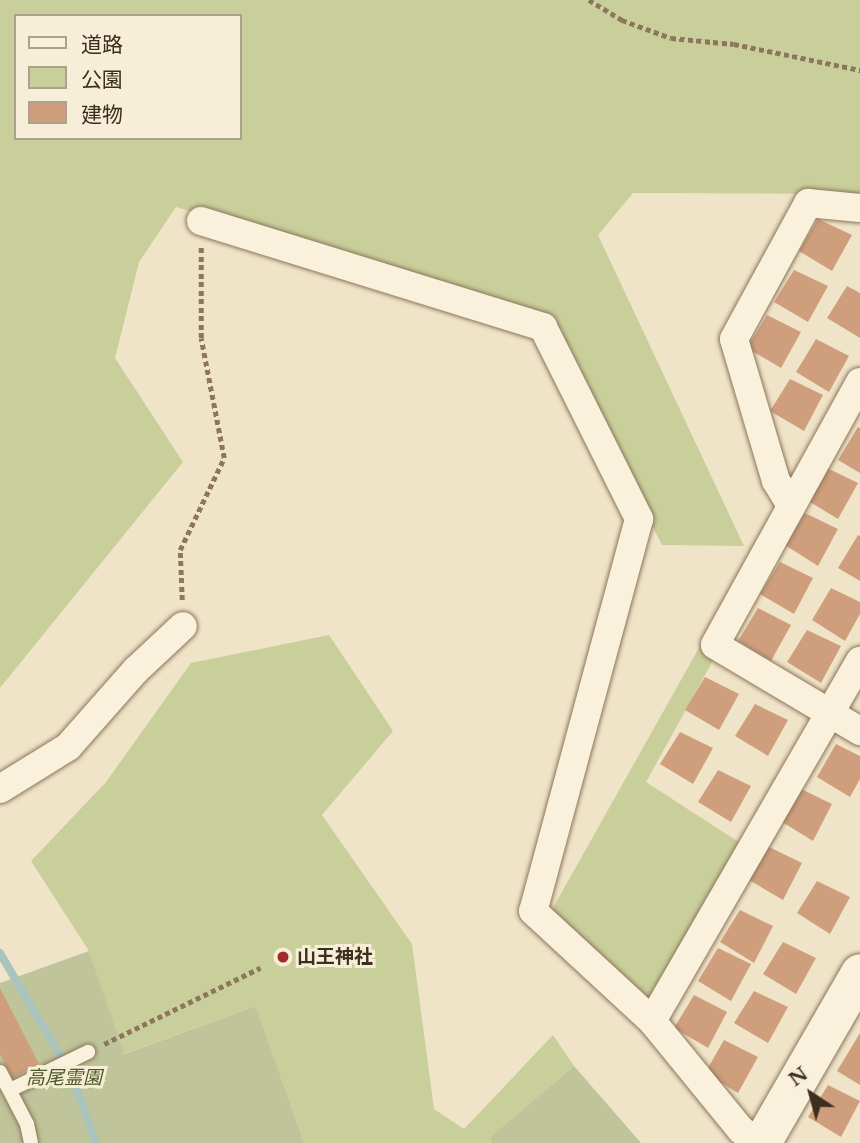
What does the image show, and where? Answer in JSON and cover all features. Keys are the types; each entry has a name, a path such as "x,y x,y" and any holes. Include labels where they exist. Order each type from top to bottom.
{"street":[{"path":"790,504 776,481 734,340 808,203 860,208"},
{"path":"201,221 543,327 639,519 533,911 652,1021 741,1130 760,1143 860,974"},
{"path":"860,382 790,504 715,645 860,732"},
{"path":"0,789 68,747 136,670 183,626"},
{"path":"652,1021 860,661"}],"lane":[{"path":"10,1090 88,1052"},
{"path":"0,1072 27,1124 31,1143"}],"path":[{"path":"589,0 622,20 671,38 734,44 860,70"},
{"path":"183,626 180,550 224,458 201,338 201,221"},
{"path":"88,1052 260,968"}],"green space":[{"path":"0,0 860,0 860,194 633,193 598,235 744,546 662,545 547,319 176,207 139,262 115,358 183,462 0,688"},
{"path":"329,635 393,731 322,815 412,944 434,1109 464,1129 553,1035 574,1066 490,1137 492,1143 304,1143 256,1006 123,1054 89,951 31,861 106,782 191,663"},
{"path":"704,639 720,648 646,782 751,850 652,1021 545,922"},
{"name":"高尾霊園","path":"89,951 124,1054 256,1006 304,1143 0,1143 0,983"},
{"path":"574,1066 641,1143 492,1143 490,1137"}],"building":[{"path":"818,219 852,235 832,271 799,251"},
{"path":"794,270 828,286 808,322 774,302"},
{"path":"847,286 860,293 860,338 827,318"},
{"path":"767,315 801,332 781,368 747,348"},
{"path":"816,339 849,356 829,392 796,372"},
{"path":"790,379 823,395 804,431 770,411"},
{"path":"858,427 860,428 860,473 838,460"},
{"path":"825,467 858,483 838,519 805,499"},
{"path":"805,513 838,529 818,566 785,545"},
{"path":"858,535 860,536 860,581 838,568"},
{"path":"780,562 813,578 794,614 760,594"},
{"path":"831,588 860,602 860,614 845,641 812,620"},
{"path":"758,608 791,625 771,661 738,641"},
{"path":"807,630 841,646 821,683 787,662"},
{"path":"705,677 739,694 719,730 685,710"},
{"path":"755,704 788,720 768,756 735,736"},
{"path":"680,732 713,748 693,784 660,764"},
{"path":"836,744 860,756 860,779 850,797 817,777"},
{"path":"718,770 751,786 731,822 698,802"},
{"path":"799,788 832,804 813,841 779,820"},
{"path":"769,847 802,863 783,900 749,880"},
{"path":"817,881 850,897 830,934 797,913"},
{"path":"740,910 773,926 754,963 720,942"},
{"path":"783,942 816,958 796,994 763,974"},
{"path":"718,948 751,964 731,1001 698,981"},
{"path":"0,988 39,1064 12,1078 0,1054"},
{"path":"754,991 788,1007 768,1043 734,1023"},
{"path":"694,995 727,1012 708,1048 674,1028"},
{"path":"860,1033 860,1085 837,1071"},
{"path":"724,1040 758,1057 738,1093 705,1073"},
{"path":"828,1085 860,1101 841,1137 808,1117"}],"waterway":[{"path":"0,953 71,1074 96,1143"}],"place":[{"name":"山王神社","path":"283,957"}]}
